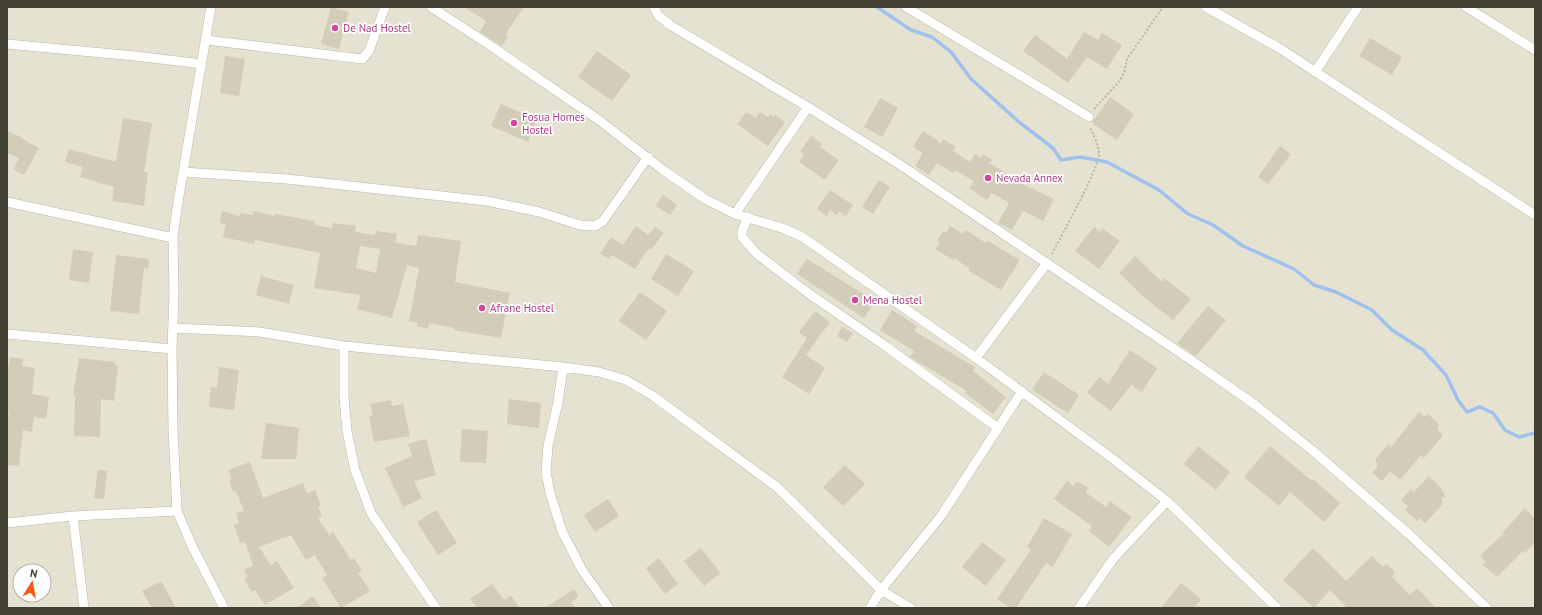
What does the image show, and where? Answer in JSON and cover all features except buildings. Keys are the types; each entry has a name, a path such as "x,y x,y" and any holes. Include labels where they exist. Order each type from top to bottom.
{"street":[{"path":"211,7 173,238 173,430 177,511 193,548 224,608"},
{"path":"206,40 362,59 369,51 385,7"},
{"path":"431,7 599,120 705,199 735,214 782,228 801,236 976,358 1080,433 1167,501 1277,608"},
{"path":"654,7 658,15 670,25 808,107 899,164 1254,404 1312,450 1410,535 1487,608"},
{"path":"906,7 1089,117"},
{"path":"1206,7 1278,48 1535,215"},
{"path":"1315,72 1358,7"},
{"path":"1466,7 1535,50"},
{"path":"7,44 156,58 202,64"},
{"path":"735,214 808,107"},
{"path":"184,172 287,179 487,201 539,212 580,225 595,226 603,222 648,158"},
{"path":"7,202 173,238"},
{"path":"748,217 742,231 742,237 757,254 808,293 884,345 998,428"},
{"path":"976,358 1047,263"},
{"path":"173,328 259,332 344,346 563,367 599,372 626,380 653,396 777,487 881,590 911,608"},
{"path":"7,334 172,349"},
{"path":"344,346 346,431 355,470 371,513 436,608"},
{"path":"563,367 558,402 548,446 546,472 550,493 562,531 582,570 609,608"},
{"path":"870,608 881,590 941,516 1022,391"},
{"path":"1079,608 1113,559 1167,501"},
{"path":"7,523 73,516 177,511"},
{"path":"73,516 84,608"}],"path":[{"path":"1047,263 1099,158 1098,148 1088,122 1089,117 1098,103 1119,82 1124,73 1127,59 1163,7"}],"shaded area":[{"path":"7,7 1535,7 1535,608 7,608"}],"waterway":[{"path":"877,7 911,30 932,37 951,52 971,79 1019,122 1053,148 1061,160 1080,157 1107,162 1159,190 1188,214 1213,225 1243,246 1294,269 1314,285 1336,292 1372,310 1392,330 1423,350 1446,375 1458,400 1467,412 1480,407 1493,413 1505,430 1519,437 1535,433"}],"place":[{"name":"De Nad Hostel","path":"335,28"},
{"name":"Fosua Homes Hostel","path":"514,123"},
{"name":"Nevada Annex","path":"988,178"},
{"name":"Mena Hostel","path":"855,300"},
{"name":"Afrane Hostel","path":"482,308"}]}
